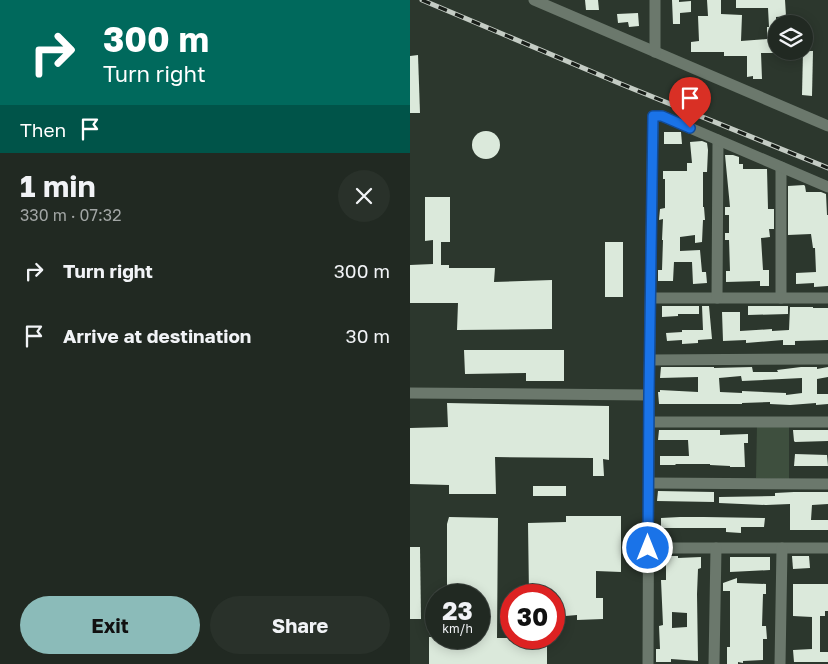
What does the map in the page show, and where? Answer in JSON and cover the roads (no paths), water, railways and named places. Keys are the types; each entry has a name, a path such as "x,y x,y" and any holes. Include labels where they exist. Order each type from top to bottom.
{"street":[{"path":"534,0 828,126"},
{"path":"655,0 655,52"},
{"path":"648,664 653,116 662,116 828,187"},
{"path":"717,298 718,140"},
{"path":"781,167 782,298"},
{"path":"651,298 828,298"},
{"path":"650,360 828,359"},
{"path":"410,393 649,395"},
{"path":"649,422 828,422"},
{"path":"649,483 828,484"},
{"path":"648,548 828,548"},
{"path":"714,664 716,548"},
{"path":"780,664 782,548"}],"railway":[{"path":"422,0 621,84 828,168"}]}
